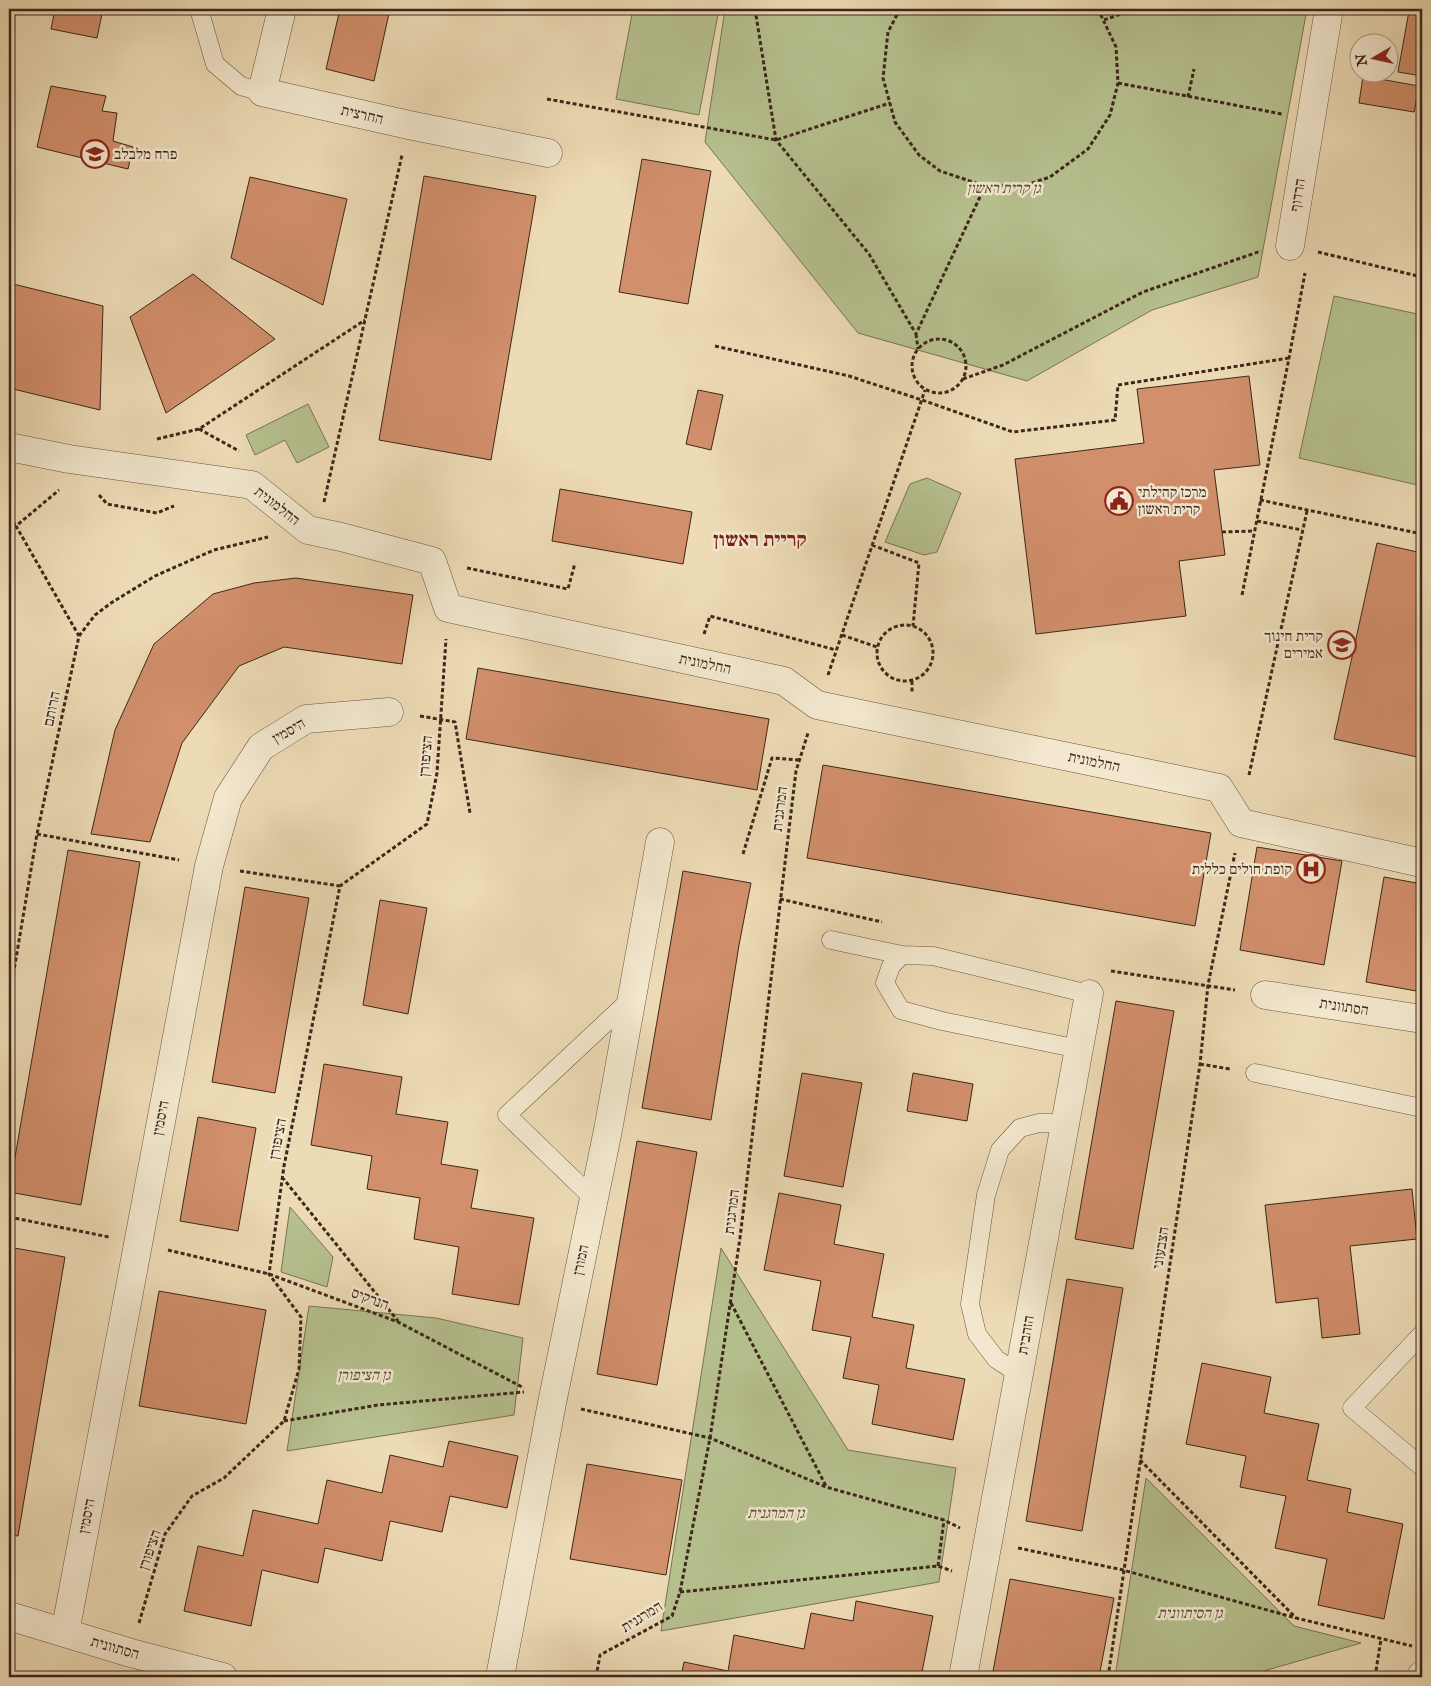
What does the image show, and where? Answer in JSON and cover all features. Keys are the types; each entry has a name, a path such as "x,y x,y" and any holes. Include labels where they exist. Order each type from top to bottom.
{"street":[{"path":"262,92 282,9"},
{"name":"הרדוף","path":"1301,248 1310,120 1329,9"},
{"name":"החרצית","path":"262,92 409,125 548,153"},
{"name":"החלמונית","path":"9,447 68,459 252,485 308,530 432,561"},
{"path":"432,561 448,608"},
{"name":"החלמונית","path":"448,608 784,681 817,705 1219,788 1242,823"},
{"name":"היסמין","path":"65,1633 208,866 228,798 261,747 306,719 390,712"},
{"path":"1242,823 1422,863"},
{"name":"המורן","path":"500,1677 542,1397 594,1199 660,842"},
{"name":"הזהבית","path":"963,1677 1089,994"},
{"name":"הסתוונית","path":"1265,995 1422,1019"},
{"name":"הסתוונית","path":"9,1616 131,1653 223,1677"}],"lane":[{"path":"198,9 215,64 241,86 262,92"},
{"path":"831,940 902,954 933,956 1089,994"},
{"path":"902,954 891,966 885,983 901,1010 942,1021 1079,1049"},
{"path":"594,1199 507,1115 631,999"},
{"path":"1255,1073 1422,1108"},
{"path":"1019,1374 996,1359 978,1334 970,1304 986,1195 1000,1150 1020,1128 1039,1124 1065,1123"},
{"path":"1422,1334 1352,1408 1422,1467"}],"path":[{"path":"9,20 15,9"},
{"path":"755,9 776,140 869,254 916,334 918,349"},
{"path":"900,9 888,32 883,78 895,122 919,155 940,170 986,186 1026,185 1050,177 1088,150 1110,115 1118,83 1116,47 1098,9"},
{"path":"1104,20 1135,9"},
{"path":"1188,97 1194,69"},
{"path":"1118,83 1310,120"},
{"path":"547,100 776,140 890,104"},
{"path":"324,499 409,125"},
{"path":"916,334 986,186"},
{"path":"1242,595 1304,275 1301,248"},
{"path":"963,379 1003,365 1143,292 1256,252 1301,248 1422,277"},
{"path":"153,440 199,429 365,320"},
{"path":"934,339 951,341 964,354 966,371 963,379 958,387 951,392 933,394 918,384 913,376 913,357 924,343 934,339"},
{"path":"715,346 848,376 1013,432 1115,420 1118,385 1289,358"},
{"name":"המרגנית","path":"596,1677 600,1656 672,1616 680,1592 710,1438 740,1238 796,771 925,390"},
{"path":"9,532 64,486 68,459"},
{"path":"1260,500 1422,534"},
{"path":"1249,776 1307,511"},
{"path":"9,516 79,636 96,615 111,603 155,576 214,550 308,530"},
{"path":"1256,521 1302,530"},
{"path":"1222,532 1254,531"},
{"path":"872,545 919,562 913,626"},
{"path":"432,561 568,589 575,562"},
{"name":"הציפורן","path":"269,1274 282,1176 340,886 427,824 437,773 448,608"},
{"path":"696,662 710,616 836,650"},
{"path":"913,626 928,636 934,652 928,670 921,677 912,681 902,682 884,673 879,666 876,656 877,646 887,631 894,627 913,626"},
{"path":"842,635 877,646"},
{"name":"הרותם","path":"9,1000 37,834 79,636"},
{"path":"441,718 455,722 470,813"},
{"path":"743,854 772,758 799,760"},
{"name":"הצבעוני","path":"1108,1677 1200,1064 1208,985 1242,823"},
{"path":"1089,994 1093,968 1208,985"},
{"path":"1200,1064 1255,1073"},
{"path":"282,1176 398,1322"},
{"name":"הנרקיס","path":"9,1217 138,1243 269,1274 398,1322 542,1397 710,1438 826,1487 944,1520 988,1542 1123,1570 1296,1618 1414,1647"},
{"path":"269,1274 301,1317 299,1369 284,1421 378,1405 542,1397"},
{"path":"730,1301 826,1487"},
{"name":"הציפורן","path":"131,1653 165,1534 192,1496 224,1478 284,1421"},
{"path":"1140,1460 1296,1618"},
{"path":"938,1566 944,1520"},
{"path":"680,1592 938,1566 981,1581"},
{"path":"1375,1677 1381,1639"}],"green space":[{"path":"633,9 719,9 699,115 616,99"},
{"name":"גן קרית ראשון","path":"725,9 1307,9 1258,277 1152,310 1027,381 858,333 705,142"},
{"path":"1334,296 1422,315 1422,486 1299,458"},
{"path":"308,404 329,447 297,463 285,440 255,455 246,435"},
{"path":"927,478 961,493 937,552 924,555 885,542 910,484"},
{"path":"290,1207 333,1257 327,1287 281,1272"},
{"name":"גן המרגנית","path":"721,1248 848,1450 956,1468 939,1582 661,1631"},
{"name":"גן הציפורן","path":"309,1306 436,1318 523,1338 514,1415 287,1451"},
{"name":"גן הסיתוונית","path":"1146,1478 1294,1626 1361,1643 1243,1677 1115,1677"}],"building":[{"path":"55,9 103,9 97,38 51,29"},
{"path":"340,9 390,9 374,81 326,69"},
{"path":"1409,11 1422,13 1422,76 1398,72"},
{"path":"1362,82 1397,82 1419,86 1414,112 1359,103"},
{"path":"51,86 106,96 102,111 117,113 113,141 133,147 128,169 37,147"},
{"path":"642,159 711,171 688,304 619,292"},
{"path":"424,176 536,196 491,460 379,440"},
{"path":"250,177 347,199 323,305 231,258"},
{"path":"193,274 275,339 166,413 130,317"},
{"path":"9,283 103,306 100,410 9,388"},
{"name":"מרכז קהילתי קרית ראשון","path":"1249,376 1260,465 1214,470 1225,555 1179,561 1186,616 1036,634 1015,459 1144,443 1137,389"},
{"path":"698,390 723,395 711,450 686,444"},
{"path":"560,489 692,512 683,564 552,541"},
{"path":"1377,543 1422,553 1422,758 1334,739"},
{"path":"296,578 413,595 402,664 284,647 239,666 182,743 150,842 91,834 115,730 154,644 213,594 254,583"},
{"path":"478,668 769,719 757,790 466,739"},
{"path":"823,765 1211,833 1195,926 807,858"},
{"path":"1257,847 1342,861 1324,965 1240,950"},
{"path":"68,850 140,862 81,1205 9,1192"},
{"path":"683,871 751,883 739,945 711,1120 642,1108"},
{"path":"1384,877 1422,884 1422,992 1366,982"},
{"path":"245,887 309,898 275,1093 212,1082"},
{"path":"380,900 427,908 408,1014 363,1005"},
{"path":"1116,1001 1174,1011 1133,1249 1075,1239"},
{"path":"324,1064 402,1077 396,1114 448,1122 441,1164 478,1170 471,1208 534,1218 519,1305 452,1294 459,1247 414,1239 420,1198 367,1189 372,1156 311,1145"},
{"path":"802,1073 862,1083 843,1187 784,1176"},
{"path":"913,1073 973,1084 967,1121 907,1111"},
{"path":"198,1117 256,1128 238,1231 180,1221"},
{"path":"637,1141 697,1152 657,1385 597,1374"},
{"path":"1412,1189 1417,1239 1350,1246 1360,1334 1322,1338 1318,1298 1276,1303 1265,1205"},
{"path":"779,1193 841,1205 834,1244 884,1254 872,1317 914,1325 906,1368 965,1379 953,1440 872,1424 879,1385 843,1378 851,1337 812,1330 821,1281 764,1270"},
{"path":"9,1247 65,1257 18,1536 9,1535"},
{"path":"1067,1279 1123,1288 1082,1531 1026,1521"},
{"path":"159,1291 266,1310 246,1424 139,1406"},
{"path":"1202,1363 1271,1377 1264,1413 1319,1424 1307,1480 1351,1489 1347,1512 1403,1524 1384,1619 1318,1605 1327,1559 1275,1548 1286,1496 1240,1487 1246,1456 1186,1444"},
{"path":"449,1441 518,1456 507,1508 450,1496 442,1532 390,1521 382,1561 325,1548 318,1583 262,1570 251,1626 184,1611 198,1546 243,1556 253,1510 318,1524 327,1480 382,1493 390,1455 443,1467"},
{"path":"587,1464 682,1480 666,1575 570,1559"},
{"path":"1010,1579 1114,1598 1099,1677 992,1677"},
{"path":"856,1601 933,1616 921,1677 681,1677 684,1662 728,1671 734,1635 804,1649 811,1613 853,1621"}],"place":[{"name":"פרח מלבלב","path":"95,154"},
{"name":"מרכז קהילתי קרית ראשון","path":"1119,501"},
{"name":"קרית חינוך אמירים","path":"1342,645"},
{"name":"קופת חולים כללית","path":"1311,869"}],"district":[{"name":"קריית ראשון","path":"760,540"}]}
